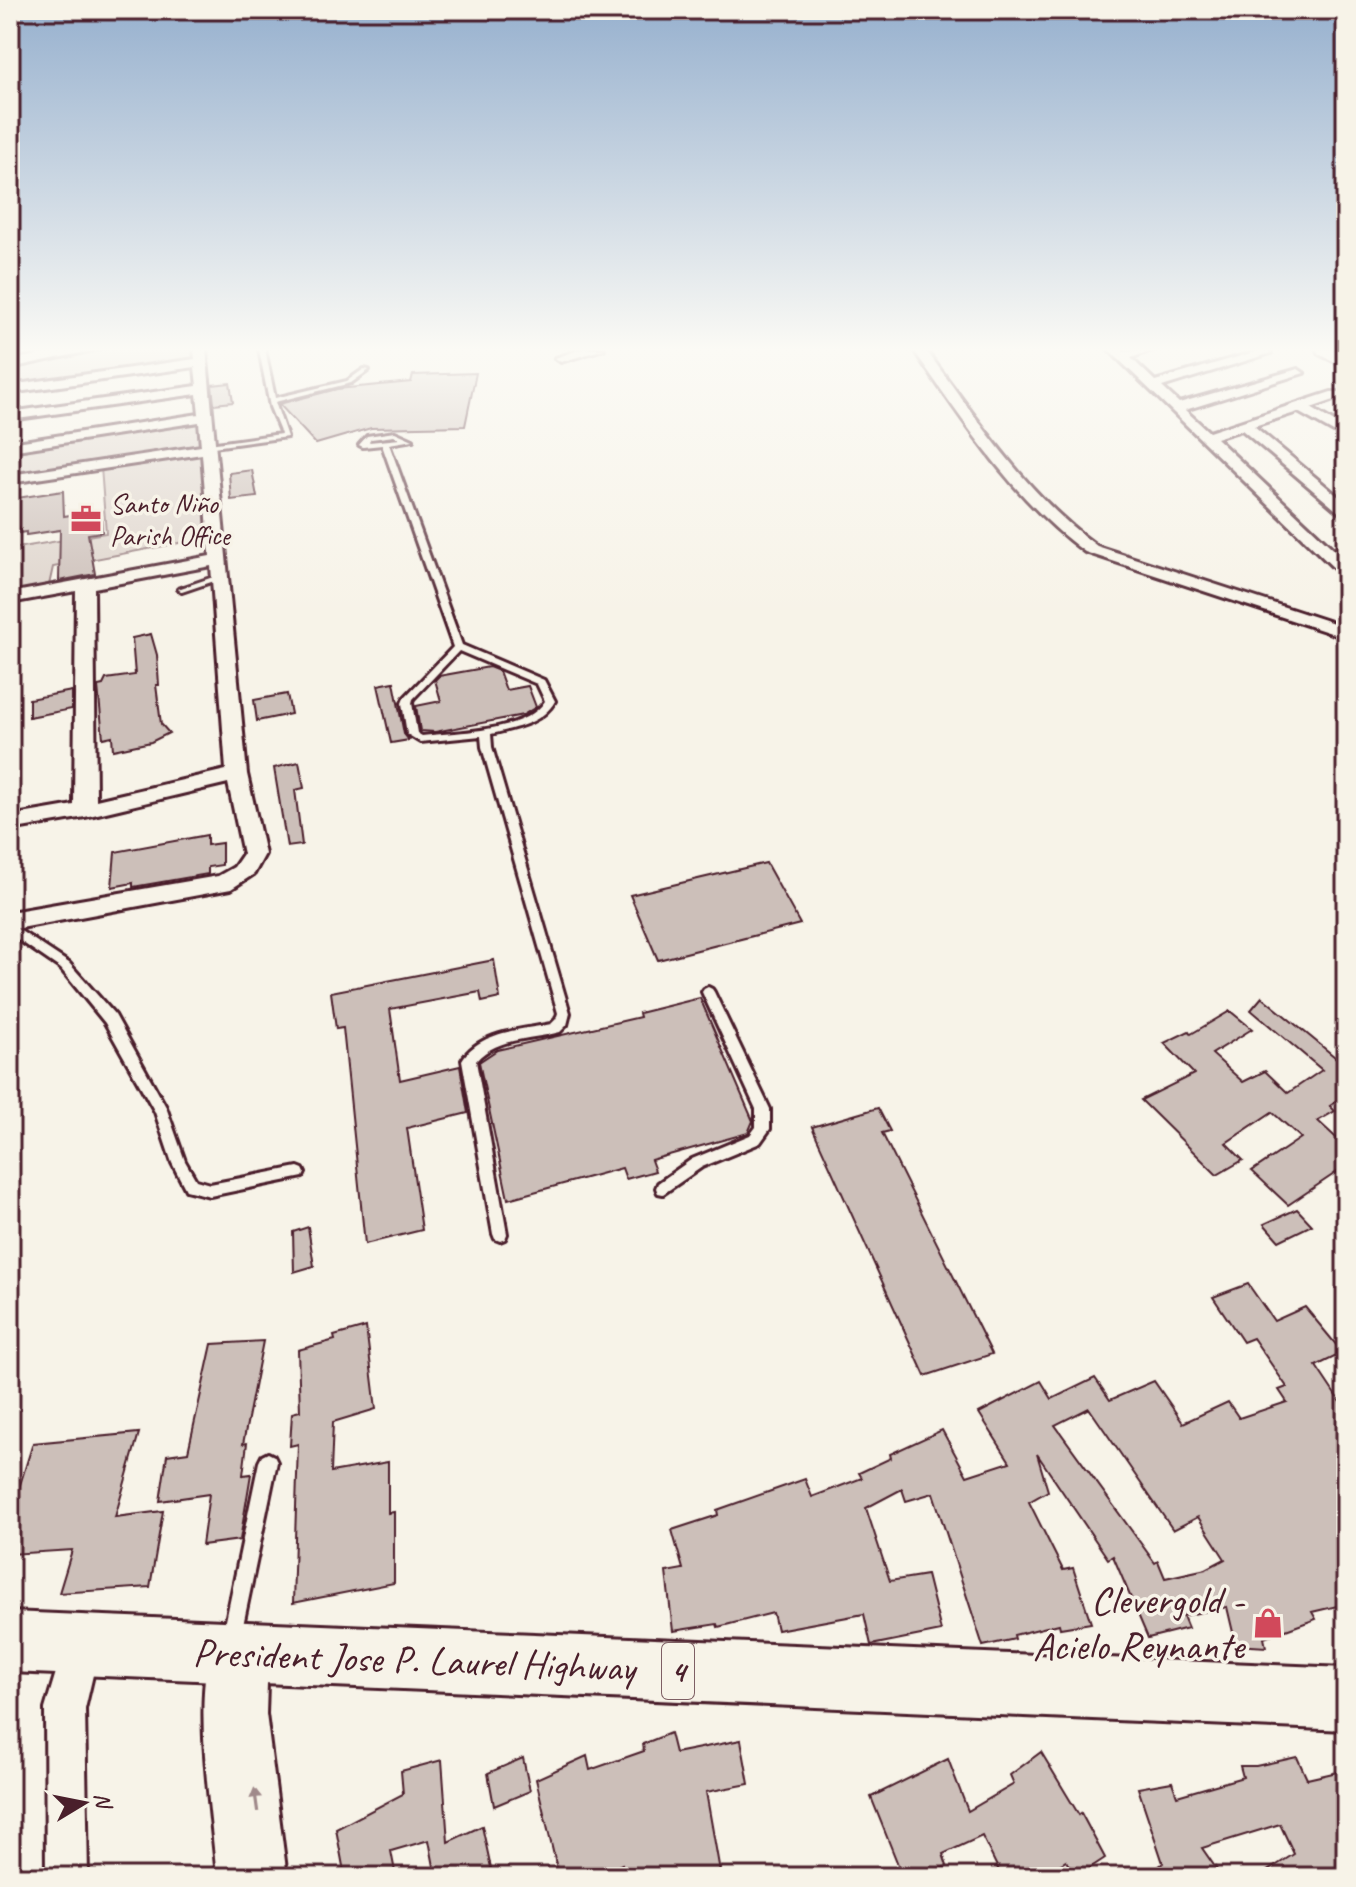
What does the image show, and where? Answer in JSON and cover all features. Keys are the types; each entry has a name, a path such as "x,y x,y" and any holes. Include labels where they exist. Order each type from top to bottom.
{"main road":[{"name":"President Jose P. Laurel Highway","path":"10,1642 1346,1699"}],"street":[{"path":"10,447 75,437"},
{"path":"10,921 223,883 240,876 250,865 254,854 237,774 208,437"},
{"path":"986,437 1066,534 1091,549 1346,633"},
{"path":"1206,437 1346,570"},
{"path":"1259,437 1346,511"},
{"path":"10,479 209,447"},
{"path":"10,598 85,583 221,568"},
{"path":"85,583 85,810"},
{"path":"10,823 85,810 237,774"},
{"path":"67,1877 65,1709 81,1645"},
{"path":"238,1652 223,1714 238,1877"},
{"path":"238,1652 266,1877"}],"lane":[{"path":"209,447 278,437"},
{"path":"371,437 363,443 364,446 409,440 400,437"},
{"path":"385,444 458,647 541,682 550,701 542,712 510,726 486,732 420,739 412,734 407,703 409,698 458,647"},
{"path":"182,589 221,568"},
{"path":"486,732 487,747 564,1013 562,1021 555,1028 486,1045 475,1050 469,1060 500,1234"},
{"path":"10,928 65,966 110,1019 161,1111 179,1163 191,1185 210,1190 298,1173"},
{"path":"663,1188 697,1163 755,1139 763,1129 763,1109 708,992"},
{"path":"238,1652 239,1611 268,1462"}],"shaded area":[{"path":"90,437 203,437 204,444 16,474 16,458 10,459 10,449"},
{"path":"202,454 211,537 53,567 49,585 10,594 10,549 106,533 101,467"}],"building":[{"path":"310,437 340,437 316,444"},
{"path":"252,470 257,497 231,500 229,473"},
{"path":"63,491 64,516 101,510 102,532 88,534 95,574 59,581 60,530 26,535 26,532 19,533 19,527 10,529 10,499"},
{"path":"151,634 157,655 159,685 156,685 161,724 169,733 151,742 113,750 112,736 103,738 98,686 103,685 106,679 135,675 132,638"},
{"path":"489,667 499,671 506,690 528,686 536,707 523,715 435,732 420,731 416,706 441,701 435,680 439,676"},
{"path":"394,682 404,734 409,740 391,743 378,685"},
{"path":"72,691 72,709 29,717 29,699"},
{"path":"287,694 291,714 257,721 254,700"},
{"path":"299,762 304,788 295,790 302,845 287,847 274,768"},
{"path":"207,835 207,845 222,843 222,865 208,867 208,874 133,887 133,883 112,887 115,852"},
{"path":"766,863 800,924 658,960 630,895"},
{"path":"494,960 500,998 482,1002 480,992 390,1009 400,1080 460,1066 468,1113 407,1128 422,1230 365,1244 343,1028 336,1029 331,992"},
{"path":"1262,997 1346,1066 1346,1095 1330,1106 1335,1111 1318,1121 1346,1147 1346,1166 1288,1205 1252,1171 1301,1138 1272,1112 1226,1143 1243,1160 1217,1175 1141,1100 1194,1074 1164,1043 1189,1031 1191,1034 1230,1011 1252,1029 1212,1054 1243,1082 1265,1071 1288,1093 1322,1070 1251,1010"},
{"path":"700,998 753,1121 748,1133 651,1160 655,1171 626,1179 622,1168 508,1199 479,1062 497,1050 640,1017 639,1013"},
{"path":"878,1108 890,1131 882,1133 992,1354 925,1376 812,1127"},
{"path":"1297,1209 1312,1225 1279,1241 1264,1224"},
{"path":"308,1227 314,1266 294,1272 293,1232"},
{"path":"1248,1284 1274,1321 1305,1307 1343,1353 1316,1366 1346,1411 1346,1604 1312,1612 1316,1619 1264,1638 1266,1647 1236,1645 1227,1607 1183,1616 1188,1628 1148,1638 1113,1556 1108,1559 1037,1454 1048,1491 1029,1502 1063,1570 1073,1568 1091,1623 1060,1628 1059,1624 983,1646 933,1493 906,1501 902,1489 866,1508 890,1581 927,1575 941,1631 871,1645 864,1614 777,1630 773,1613 718,1627 717,1624 673,1631 666,1572 683,1569 672,1530 718,1515 717,1510 805,1479 812,1497 862,1478 859,1473 891,1458 890,1454 942,1430 967,1476 1010,1462 979,1413 1041,1381 1052,1399 1095,1378 1110,1400 1154,1381 1183,1423 1228,1402 1239,1418 1287,1402 1279,1390 1287,1387 1253,1338 1243,1342 1213,1297","holes":["1089,1408 1173,1530 1198,1517 1225,1559 1206,1569 1165,1578 1158,1561 1155,1563 1055,1425"]},
{"path":"366,1327 376,1409 333,1422 331,1472 388,1462 388,1513 394,1512 394,1583 293,1603 298,1444 290,1446 292,1413 300,1411 298,1350"},
{"path":"263,1341 243,1444 247,1443 243,1475 251,1474 240,1540 202,1545 209,1494 160,1501 167,1455 188,1452 212,1344"},
{"path":"139,1433 115,1517 163,1511 150,1587 59,1593 72,1550 10,1554 10,1517 33,1443"},
{"path":"670,1733 675,1753 741,1740 749,1784 706,1792 721,1877 626,1877 622,1864 596,1877 559,1877 536,1779 587,1756 590,1770 644,1751 643,1744"},
{"path":"1041,1752 1079,1815 1081,1813 1105,1858 1076,1877 1066,1861 1041,1877 1002,1877 982,1836 943,1854 947,1866 923,1877 903,1877 871,1797 948,1759 968,1811 1014,1784 1010,1775"},
{"path":"1297,1757 1307,1779 1346,1770 1346,1877 1258,1877 1294,1854 1280,1824 1202,1848 1222,1877 1146,1877 1163,1863 1138,1788 1172,1782 1177,1796 1243,1777 1240,1766 1256,1766"},
{"path":"523,1758 530,1791 494,1806 488,1773"},
{"path":"442,1760 448,1842 482,1826 493,1877 436,1877 429,1840 391,1851 396,1877 345,1877 336,1829 403,1794 401,1771"}],"place":[{"name":"Santo Niño Parish Office","path":"86,519"},
{"name":"Clevergold - Acielo Reynante","path":"1268,1623"}]}
